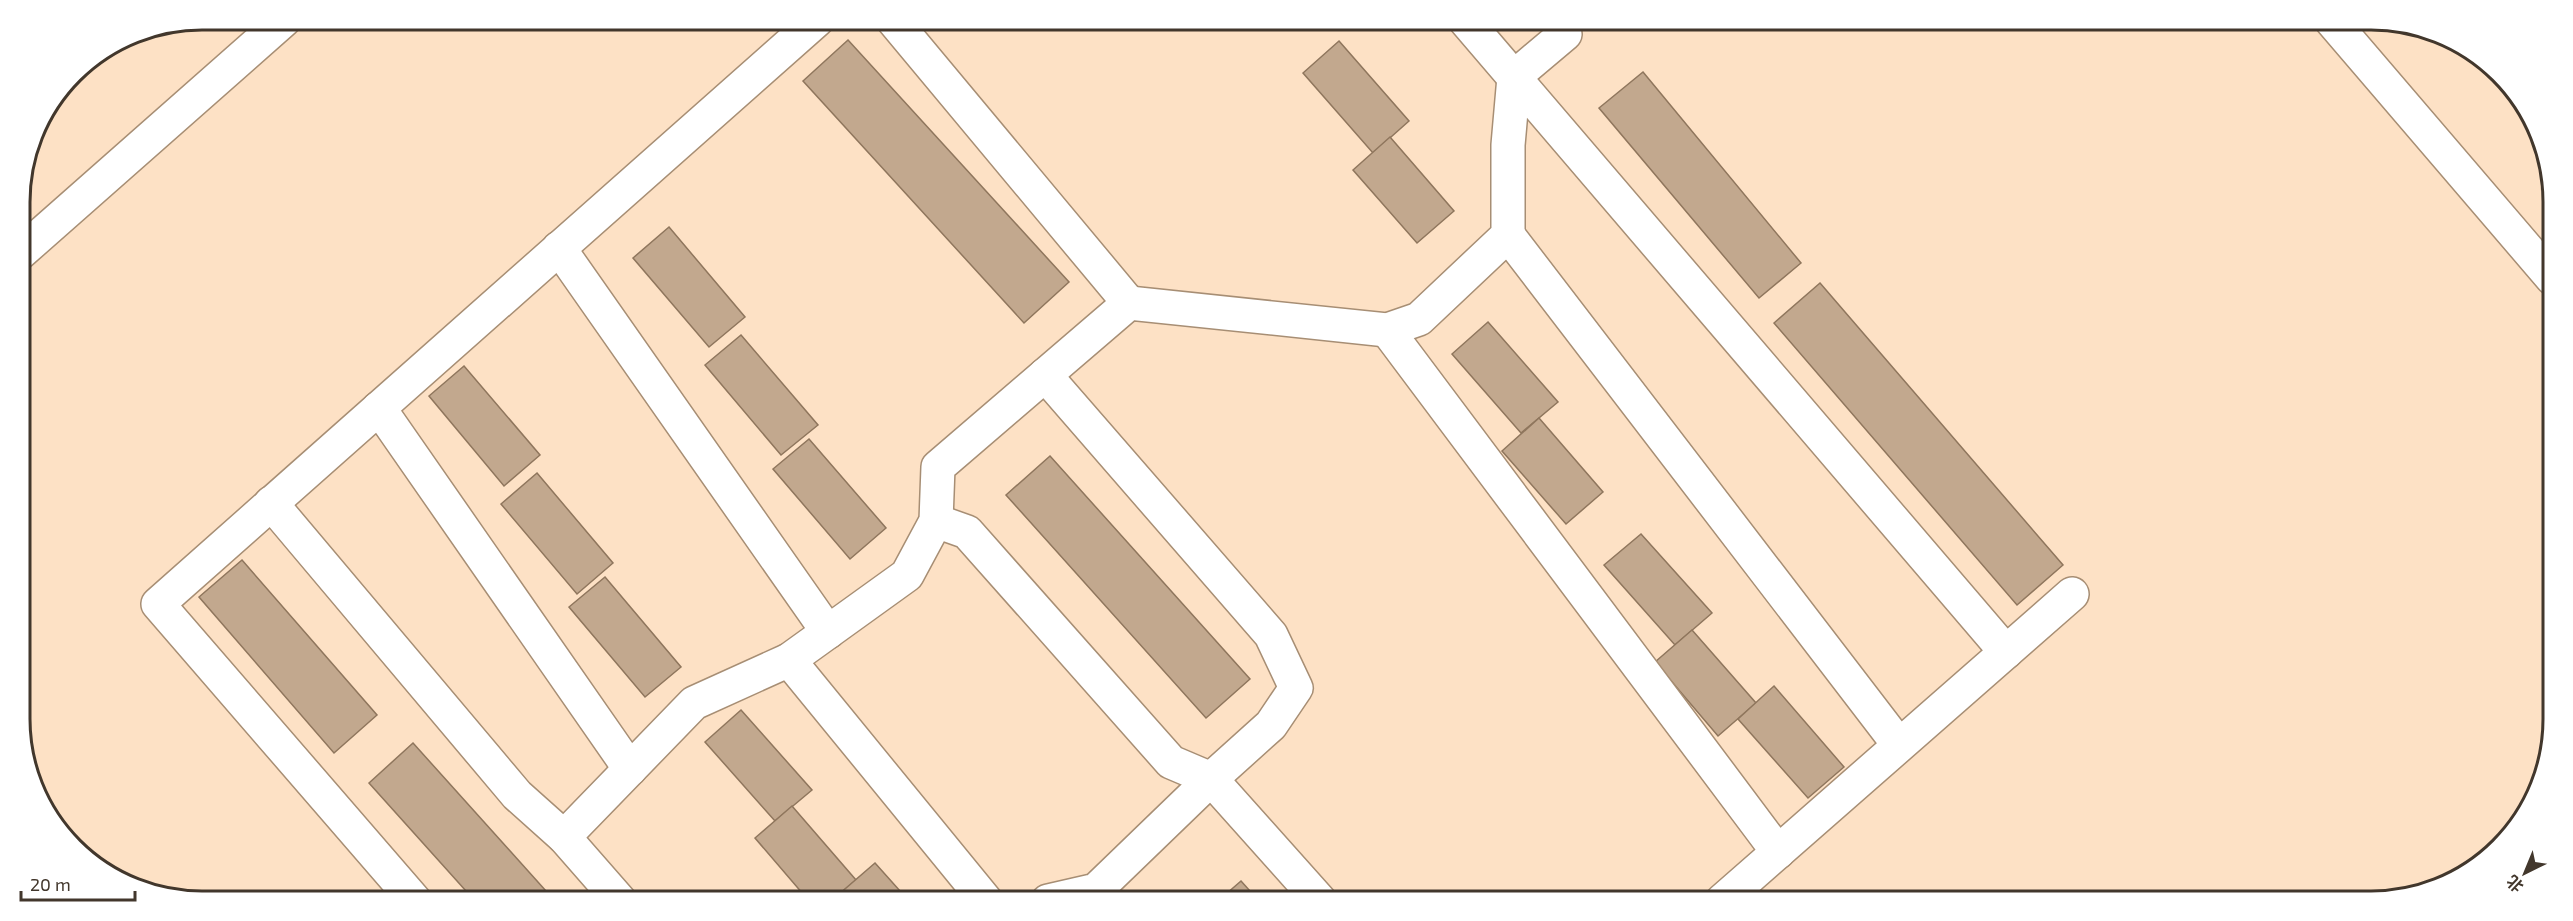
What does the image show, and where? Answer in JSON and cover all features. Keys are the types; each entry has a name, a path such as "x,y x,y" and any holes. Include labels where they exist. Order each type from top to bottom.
{"street":[{"path":"30,244 273,30"},
{"path":"406,891 158,604 806,30"},
{"path":"900,30 1129,303 1387,330 1419,319 1508,235"},
{"path":"1474,30 2006,652"},
{"path":"2340,30 2543,267"},
{"path":"1565,34 1514,77 1508,145 1508,235 1899,745"},
{"path":"559,248 828,632"},
{"path":"564,837 694,703 789,660 907,575 936,521 938,466 1129,303"},
{"path":"1387,330 1778,852"},
{"path":"1045,375 1271,635 1296,688 1271,725 1211,779 1106,891"},
{"path":"379,408 630,769"},
{"path":"271,503 517,795 564,837 611,891"},
{"path":"936,521 967,532 1171,762 1211,779 1311,891"},
{"path":"1733,891 2072,594"},
{"path":"789,660 978,891"}],"building":[{"path":"848,40 1069,282 1024,323 803,81"},
{"path":"1339,41 1409,121 1373,153 1303,73"},
{"path":"1643,72 1801,263 1759,298 1599,108"},
{"path":"1390,137 1454,211 1417,243 1353,170"},
{"path":"669,227 745,317 709,347 633,258"},
{"path":"1820,283 2063,565 2017,605 1774,323"},
{"path":"1488,322 1558,402 1521,433 1452,354"},
{"path":"741,335 818,425 781,455 705,365"},
{"path":"464,366 540,455 504,486 429,396"},
{"path":"1539,418 1603,492 1566,524 1502,451"},
{"path":"809,439 886,528 850,559 773,469"},
{"path":"1050,456 1250,679 1206,718 1006,495"},
{"path":"537,473 613,563 577,594 501,504"},
{"path":"1641,534 1712,613 1675,645 1604,565"},
{"path":"242,560 377,715 334,753 199,597"},
{"path":"605,577 681,667 645,697 569,607"},
{"path":"1692,630 1756,703 1718,736 1655,662"},
{"path":"1774,686 1844,767 1808,798 1738,719"},
{"path":"741,710 812,790 775,821 705,742"},
{"path":"413,743 546,891 466,891 369,783"},
{"path":"792,806 856,880 843,891 800,891 755,838"},
{"path":"875,863 900,891 843,891"},
{"path":"1241,881 1250,891 1230,891"}]}
